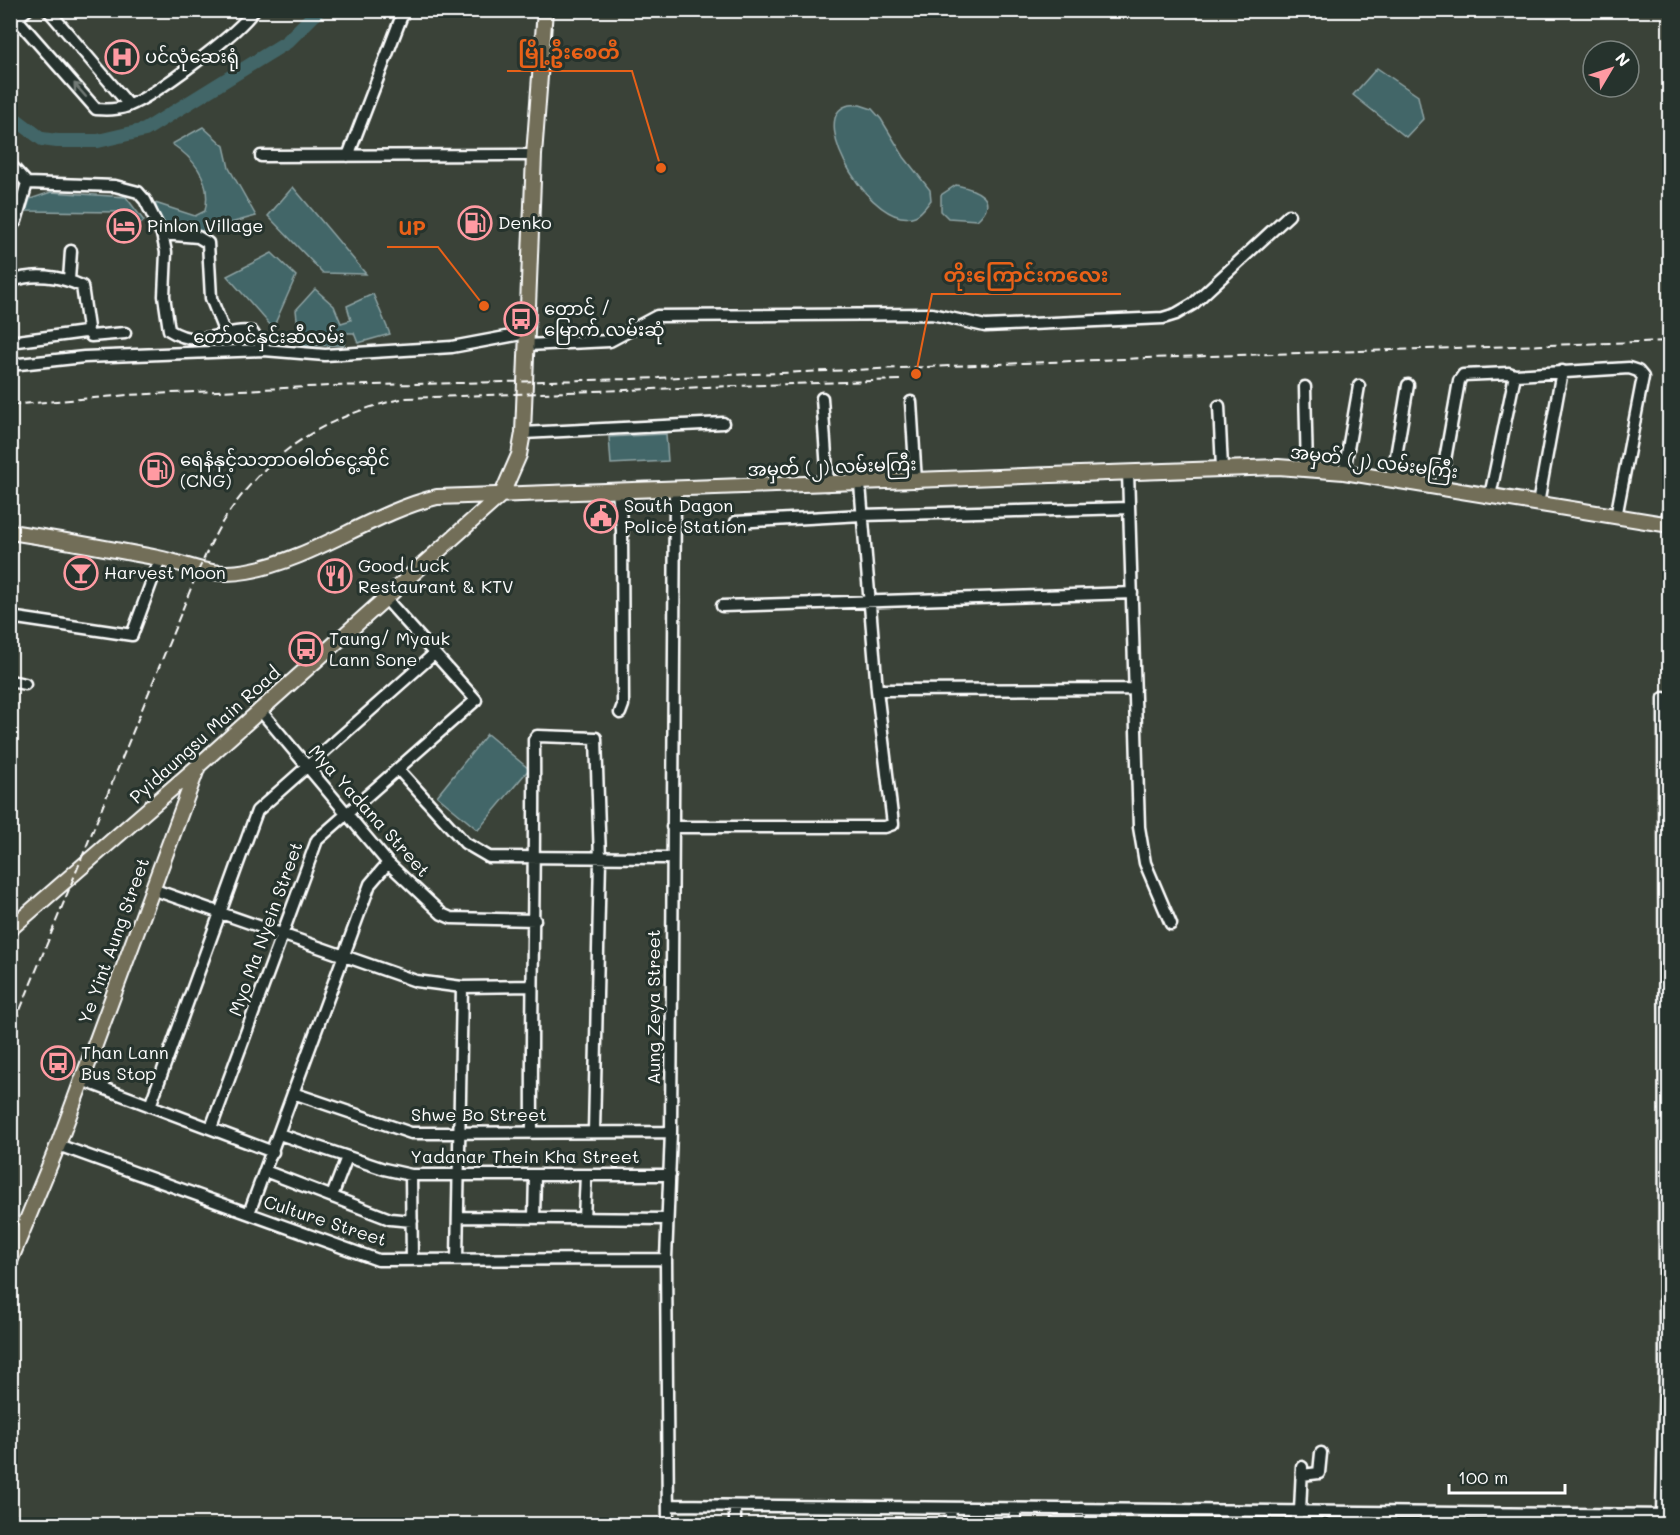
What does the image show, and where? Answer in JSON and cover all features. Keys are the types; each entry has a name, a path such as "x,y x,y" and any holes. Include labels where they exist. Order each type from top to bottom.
{"main road":[{"path":"502,494 519,454 523,433 534,155 545,10"},
{"name":"အမှတ် (၂) လမ်းမကြီး","path":"10,532 160,559 198,571 223,574 246,572 275,564 400,509 438,497 915,482 1222,468 1344,472 1668,525"},
{"name":"Pyidaungsu Main Road","path":"10,929 198,766 502,494"},
{"path":"456,496 470,507 471,524"},
{"name":"Ye Yint Aung Street","path":"10,1261 58,1145 198,766"}],"street":[{"path":"27,10 13,18 96,109 108,110 129,105 162,86 230,35 254,10"},
{"path":"48,10 129,105"},
{"path":"348,156 404,10"},
{"path":"261,156 534,155"},
{"path":"10,164 27,183 115,186 138,192 149,205 162,234 166,252 164,296 169,330 179,336 193,338 226,336 243,330 252,332 264,350"},
{"path":"10,227 16,222 27,183"},
{"name":"တော်ဝင်နှင်းဆီလမ်း","path":"10,365 84,357 264,350 325,355 452,347 527,339 610,341 657,316 932,314 986,326 1163,318 1176,314 1192,304 1289,215"},
{"path":"162,234 198,237 208,243 211,298 226,336"},
{"path":"69,280 71,251"},
{"path":"10,282 38,276 69,280 82,286 87,331 91,336 126,333"},
{"path":"10,342 87,331"},
{"path":"1440,488 1460,377 1467,374 1509,373 1515,375 1629,368 1638,371 1643,377 1616,517"},
{"path":"1538,504 1562,371"},
{"path":"1491,496 1515,375"},
{"path":"1392,480 1408,385"},
{"path":"1344,472 1359,386"},
{"path":"1305,387 1307,470"},
{"path":"822,398 828,485"},
{"path":"911,402 915,482"},
{"path":"1219,406 1222,468"},
{"path":"523,433 723,423"},
{"path":"1128,472 1139,827 1145,863 1171,924"},
{"path":"672,827 890,826 893,817 877,690 860,484"},
{"name":"Aung Zeya Street","path":"668,1524 666,1259 671,1132 675,490"},
{"path":"618,492 622,541 623,705 620,713"},
{"path":"1668,525 1670,504"},
{"path":"736,522 862,515 1129,508"},
{"path":"10,617 132,635 160,559"},
{"path":"722,606 1132,593"},
{"path":"150,1106 257,811 434,654 385,598"},
{"name":"Myo Ma Nyein Street","path":"211,1128 316,840 476,700 434,654"},
{"path":"10,681 25,684"},
{"path":"877,690 1135,689"},
{"path":"669,1505 1298,1511 1630,1519 1666,1515 1667,877 1664,698 1670,700"},
{"name":"Mya Yadana Street","path":"260,710 388,863 447,918 535,920"},
{"path":"532,1132 531,986 535,920 534,740 537,736 596,738 600,859 594,1132"},
{"path":"398,769 465,843 476,852 489,857 671,858"},
{"path":"249,1214 370,884 388,863"},
{"path":"152,889 416,981 462,987 531,986"},
{"path":"457,1259 462,987"},
{"path":"82,1080 273,1152"},
{"name":"Shwe Bo Street","path":"293,1093 402,1131 671,1132"},
{"name":"Yadanar Thein Kha Street","path":"279,1134 384,1170 411,1174 670,1175"},
{"name":"Culture Street","path":"58,1145 378,1260 666,1259"},
{"path":"332,1196 347,1157"},
{"path":"265,1171 390,1219 412,1221"},
{"path":"411,1174 412,1260"},
{"path":"534,1218 535,1175"},
{"path":"584,1218 586,1175"},
{"path":"458,1217 667,1220"},
{"path":"1297,1524 1302,1471 1318,1473 1321,1453"},
{"path":"735,1506 735,1524"},
{"path":"950,1524 951,1508"},
{"path":"1014,1524 1015,1509"},
{"path":"1081,1509 1081,1524"},
{"path":"1365,1513 1365,1524"},
{"path":"1435,1513 1435,1524"}],"water":[{"path":"1377,68 1418,96 1423,119 1406,137 1353,95"},
{"path":"860,105 872,109 881,119 904,157 930,190 931,200 917,215 899,216 881,208 850,172 840,151 835,131 836,115 846,106"},
{"path":"203,127 224,146 229,168 256,216 201,231 163,228 155,203 195,216 205,211 206,190 200,172 181,150 172,144"},
{"path":"956,185 978,192 986,201 987,206 984,213 977,220 948,218 941,211 941,195"},
{"path":"293,187 366,274 323,273 268,216"},
{"path":"51,192 126,197 144,221 137,227 125,221 121,212 26,211 30,199"},
{"path":"272,253 296,276 273,328 227,276"},
{"path":"315,289 334,306 341,323 351,320 347,306 373,294 390,334 358,343 354,333 346,333 344,345 300,346 296,310"},
{"path":"666,434 668,461 611,464 609,437"},
{"path":"487,734 529,769 478,830 437,796"}],"waterway":[{"path":"10,115 42,139 57,141 98,141 145,130 287,42 319,10"}],"railway":[{"path":"10,405 128,395 330,386 632,379 1147,358 1670,341"},
{"path":"10,1035 198,571 223,521 259,475 279,456 324,426 349,415 405,398 900,380"}],"place":[{"name":"ပင်လုံဆေးရုံ","path":"122,57"},
{"name":"မြို့ဦးစေတီ","path":"661,168"},
{"name":"Denko","path":"475,223"},
{"name":"Pinlon Village","path":"124,226"},
{"name":"UP","path":"484,306"},
{"name":"တောင် / မြောက် လမ်းဆုံ","path":"521,319"},
{"name":"တိုးကြောင်းကလေး","path":"916,374"},
{"name":"ရေနံနှင့်သဘာဝဓါတ်ငွေ့ဆိုင် (CNG)","path":"157,470"},
{"name":"South Dagon Police Station","path":"601,516"},
{"name":"Harvest Moon","path":"81,573"},
{"name":"Good Luck Restaurant & KTV","path":"335,576"},
{"name":"Taung/ Myauk Lann Sone","path":"306,649"},
{"name":"Than Lann Bus Stop","path":"58,1063"}]}
